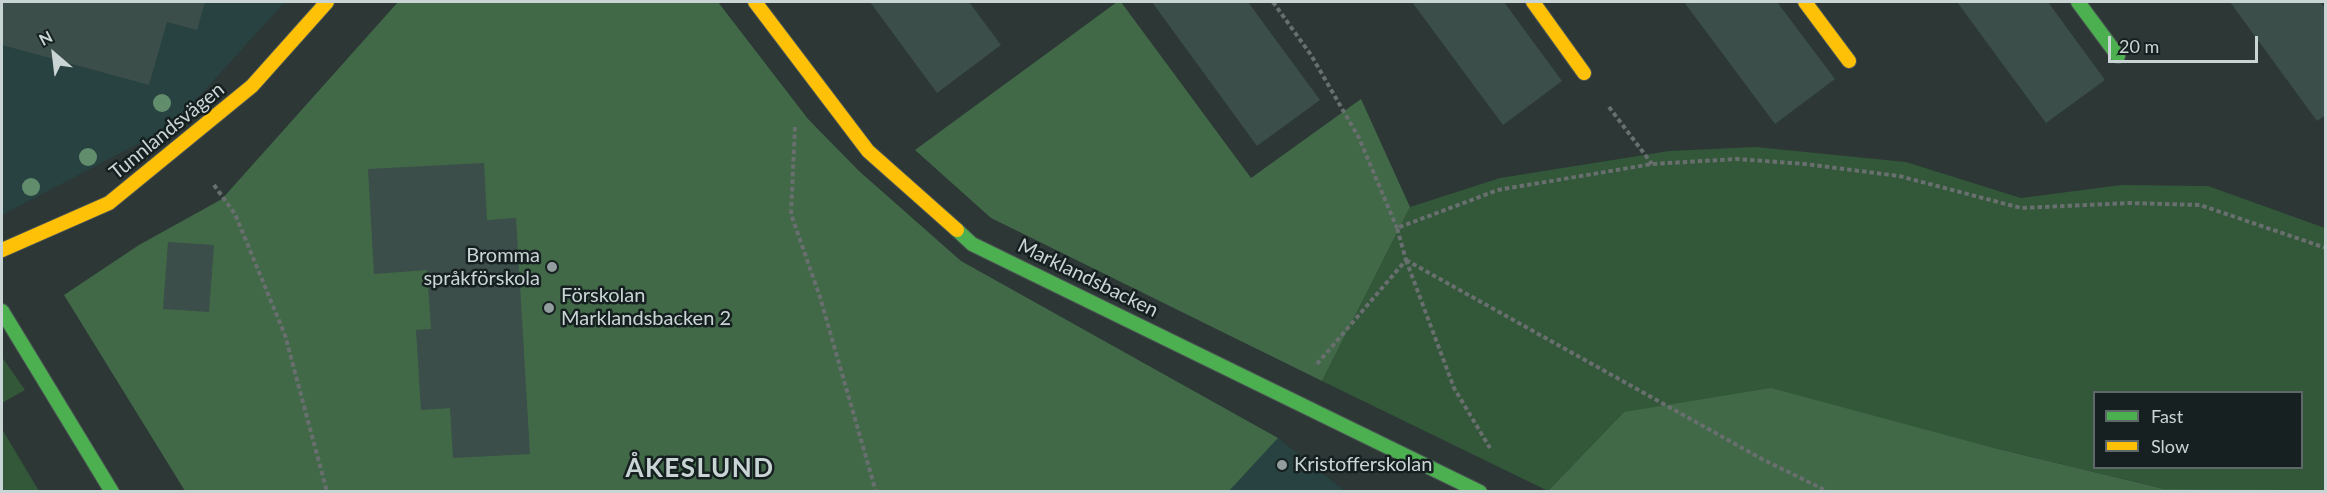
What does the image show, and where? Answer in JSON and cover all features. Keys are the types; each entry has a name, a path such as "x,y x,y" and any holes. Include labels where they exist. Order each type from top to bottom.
{"street":[{"name":"Tunnlandsvägen","path":"2,250 109,203 252,86 327,2"},
{"name":"Marklandsbacken","path":"755,2 868,151 972,244 1289,397 1479,492"},
{"path":"1533,2 1584,73"},
{"path":"1805,2 1848,62"},
{"path":"2079,2 2118,56"},
{"path":"2,311 112,492"}],"path":[{"path":"1273,2 1311,55 1359,138 1396,228 1454,388 1491,450"},
{"path":"1584,73 1652,164"},
{"path":"830,100 808,119 795,125 792,214 820,297 876,492"},
{"path":"1396,228 1498,190 1652,164 1737,159 1805,164 1899,176 2021,208 2130,203 2200,205 2325,248"},
{"path":"214,185 235,214 285,335 327,492"},
{"path":"1289,397 1406,260"},
{"path":"1406,260 1762,459 1830,492"}],"shaded area":[{"path":"2,2 285,2 172,126 2,215"},
{"name":"Kristofferskolan","path":"1278,438 1345,491 1229,491"}],"green space":[{"path":"398,2 718,2 808,119 859,171 961,261 1278,438 1229,491 185,491 64,295 139,245 222,199"},
{"path":"1117,2 1121,2 1251,178 1361,99 1410,207 1322,381 991,218 915,150"},
{"path":"1756,147 1906,162 2021,198 2121,185 2208,186 2325,228 2325,491 2164,489 1990,447 1624,412 1548,491 1322,381 1410,207 1500,178 1669,151"},
{"path":"2,357 25,390 2,403"},
{"path":"1771,388 1990,447 2164,489 2293,491 1548,491 1624,412"},
{"path":"2,429 39,491 2,491"}],"building":[{"path":"2,2 205,2 197,30 167,22 149,85 2,45"},
{"path":"870,2 969,2 1001,45 937,93"},
{"path":"1152,2 1248,2 1320,100 1257,146"},
{"path":"1412,2 1504,2 1562,81 1503,125"},
{"path":"1684,2 1777,2 1835,79 1775,124"},
{"path":"1957,2 2048,2 2105,80 2046,123"},
{"path":"2230,2 2320,2 2326,9 2326,115 2317,121"},
{"path":"484,163 487,220 516,218 530,454 453,458 450,408 421,410 416,330 431,329 427,270 374,274 368,169"},
{"path":"168,242 214,245 209,312 163,309"}],"traffic: fast":[{"path":"2078,2 2118,56"},
{"path":"957,230 972,244 1480,492"},
{"path":"2,311 112,492"}],"traffic: slow":[{"path":"2,250 109,203 252,86 327,2"},
{"path":"755,2 868,151 957,230"},
{"path":"1533,2 1584,73"},
{"path":"1805,2 1849,61"}],"place":[{"name":"Bromma språkförskola","path":"552,267"},
{"name":"Förskolan Marklandsbacken 2","path":"549,308"},
{"name":"Kristofferskolan","path":"1282,465"}],"district":[{"name":"ÅKESLUND","path":"700,469"}]}
